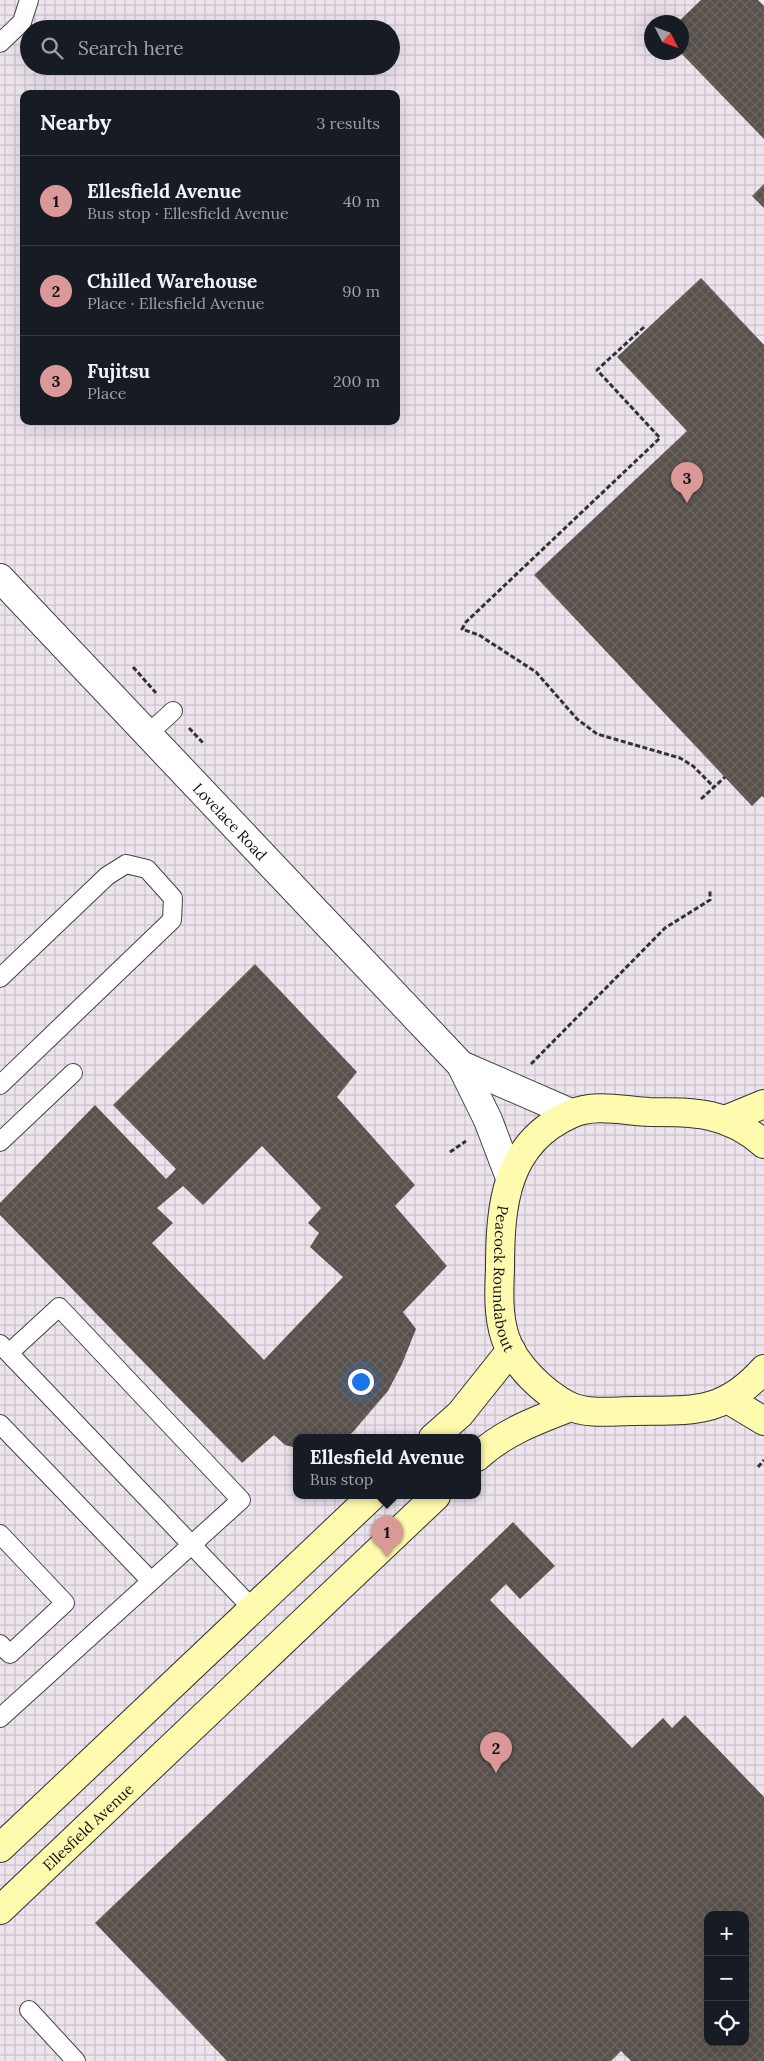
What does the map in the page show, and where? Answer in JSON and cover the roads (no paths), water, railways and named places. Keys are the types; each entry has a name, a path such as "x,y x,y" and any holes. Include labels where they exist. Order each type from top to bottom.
{"street":[{"name":"Lovelace Road","path":"0,578 149,733 461,1065 488,1120 510,1178"},
{"name":"Lovelace Road","path":"461,1065 571,1113"},
{"path":"725,1120 764,1104"},
{"name":"Peacock Roundabout","path":"764,1144 745,1130 725,1120 696,1112 593,1109 571,1113 545,1130 523,1150 510,1178 504,1197 500,1234 499,1308 505,1338 526,1371 556,1399 571,1407 590,1411 693,1411 729,1400 748,1386 764,1368"},
{"path":"438,1434 460,1414 511,1350"},
{"path":"729,1400 764,1421"},
{"path":"481,1453 516,1429 571,1407"},
{"path":"0,1848 369,1499"},
{"name":"Ellesfield Avenue","path":"0,1910 433,1499"}],"lane":[{"path":"23,20 29,0"},
{"path":"0,43 20,24"},
{"path":"149,733 173,711"},
{"path":"0,978 107,876 126,864 147,869 173,898 172,920 0,1085"},
{"path":"0,1142 73,1073"},
{"path":"0,1718 192,1545 241,1500 59,1307 4,1349 192,1545 252,1608"},
{"path":"0,1424 151,1581"},
{"path":"0,1534 65,1603 10,1654 0,1644"},
{"path":"29,2010 76,2061"}],"place":[{"name":"Fujitsu","path":"687,503"},
{"name":"Ellesfield Avenue","path":"387,1557"},
{"name":"Chilled Warehouse","path":"496,1773"}]}
